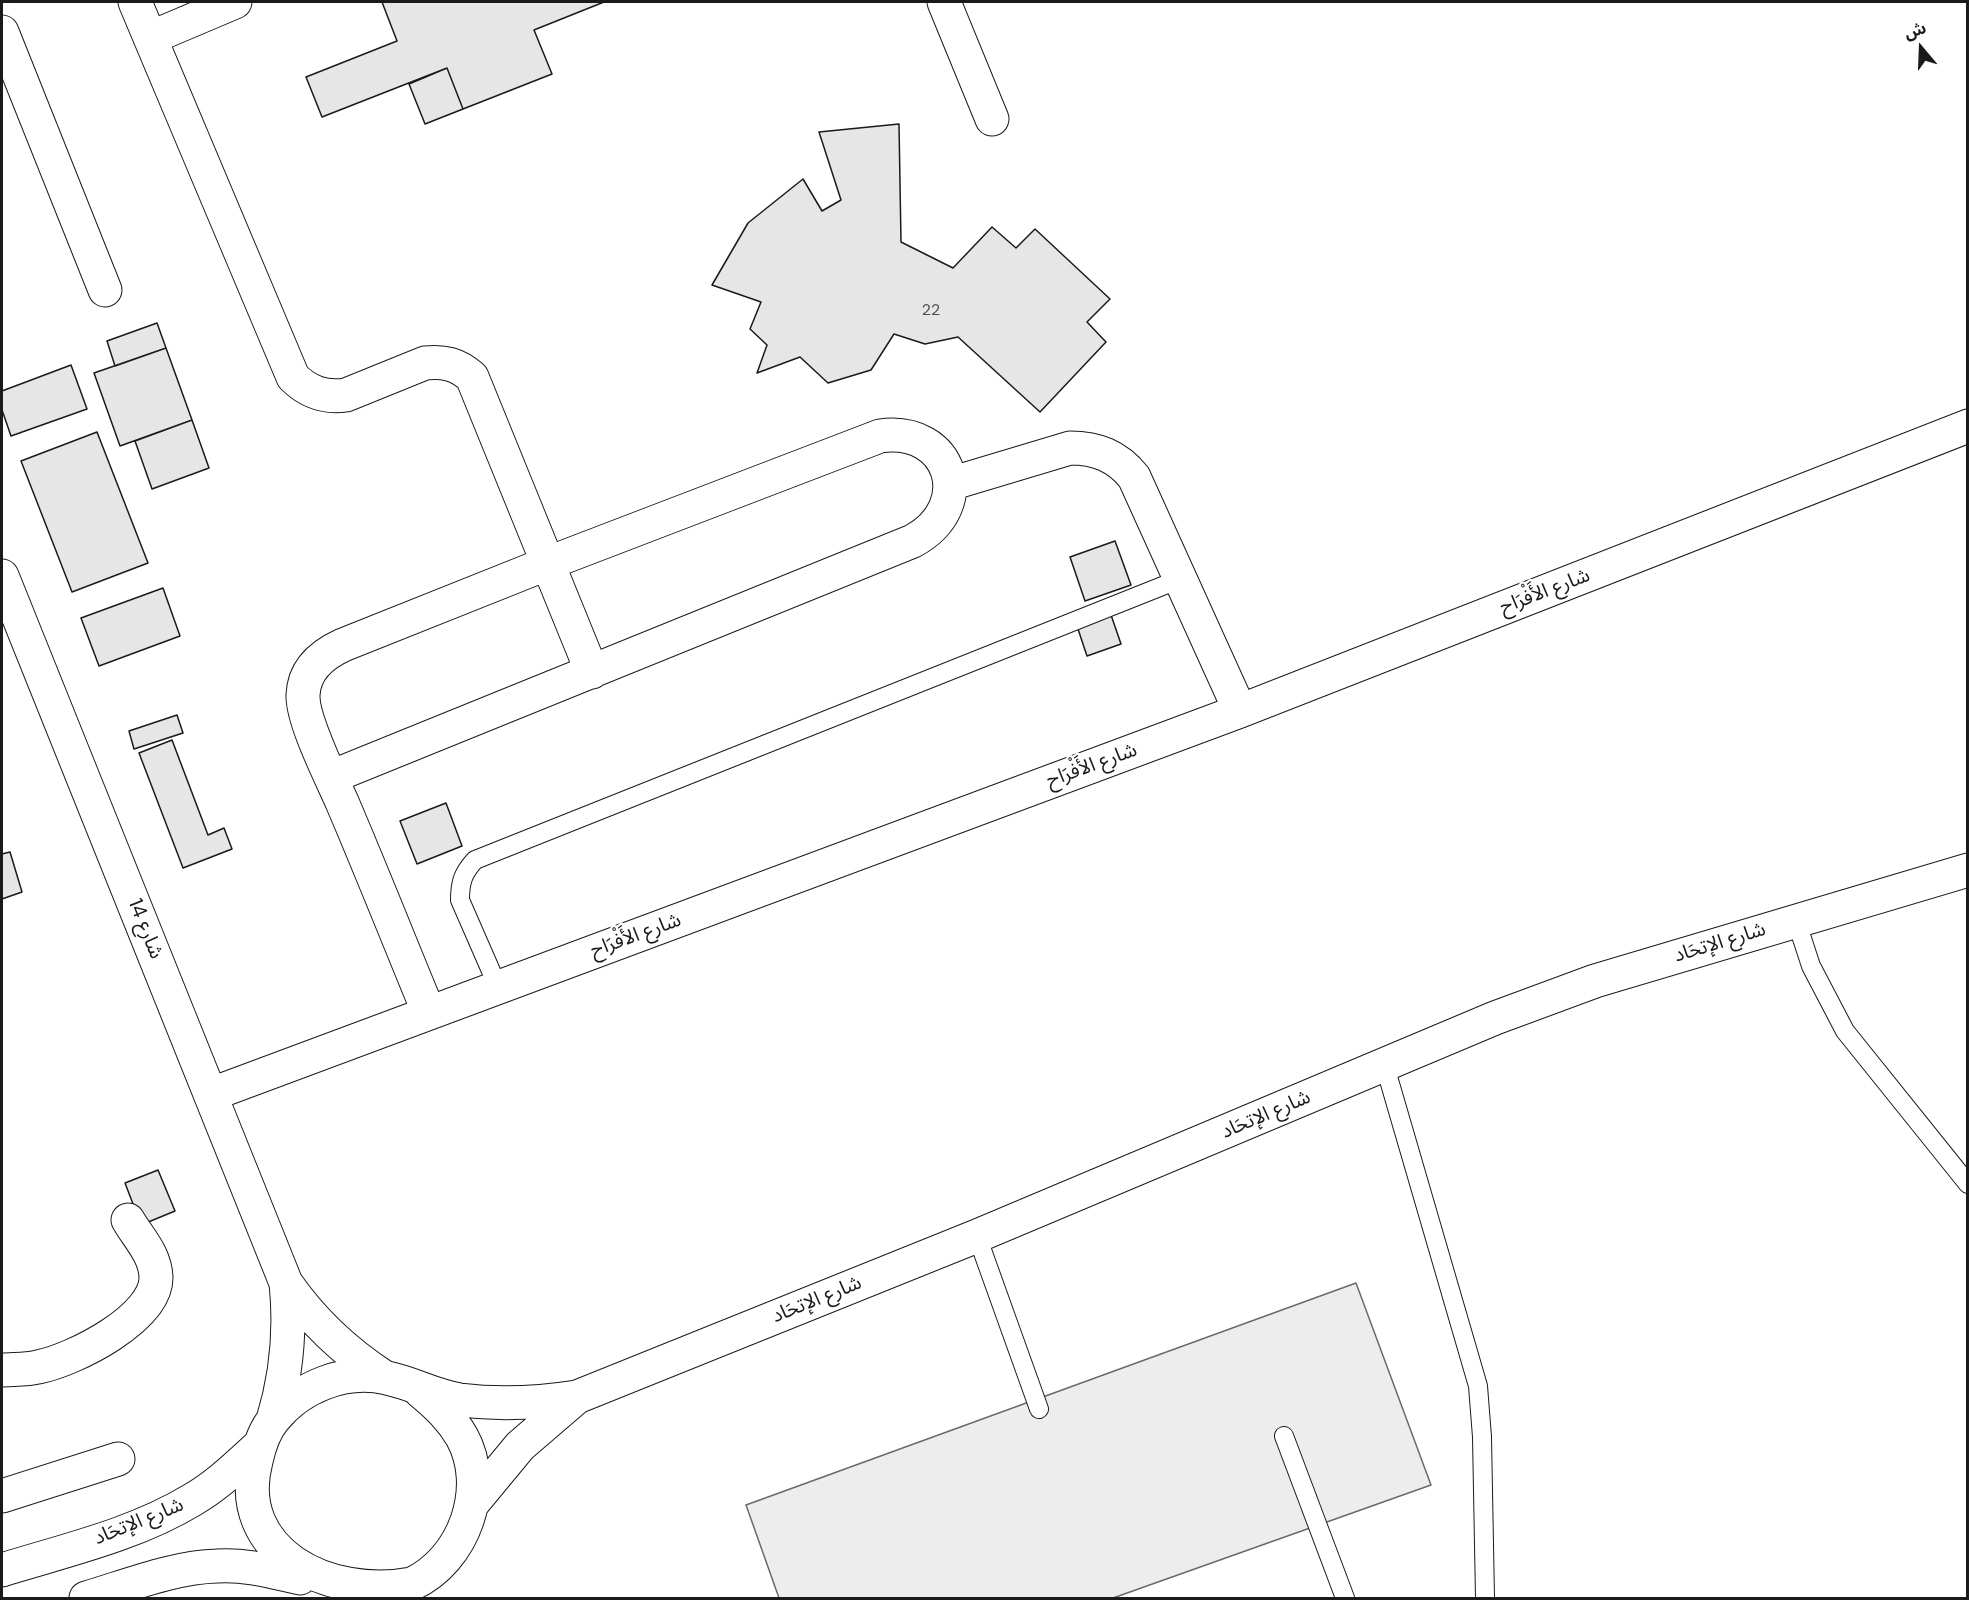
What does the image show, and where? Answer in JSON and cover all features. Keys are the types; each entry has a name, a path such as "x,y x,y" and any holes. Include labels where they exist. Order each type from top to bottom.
{"street":[{"path":"135,2 293,377 313,392 334,396 346,395 425,363 439,361 463,369 478,387 546,564 592,672"},
{"path":"150,38 235,2"},
{"path":"944,2 992,119"},
{"path":"2,32 105,290"},
{"name":"شارع الأَفْرَاح","path":"212,1094 1240,711 1968,426"},
{"path":"331,777 920,537 939,522 949,500 950,484 947,470 937,454 926,443 897,433 880,436 546,564 343,645 328,652 315,663 307,677 303,695 305,711 331,777 429,1013"},
{"path":"950,484 1070,448 1088,448 1117,459 1134,477 1240,711"},
{"name":"شارع 14","path":"2,576 286,1283 306,1311 329,1336 355,1358 384,1377"},
{"name":"شارع الإتحَاد","path":"420,1391 498,1404 538,1403 577,1397 977,1236 1384,1064 1595,981 1968,870"},
{"path":"2,1370 37,1367 66,1357 136,1318 148,1304 154,1291 155,1265 151,1254 128,1220"},
{"name":"شارع 14","path":"286,1283 289,1318 288,1353 283,1388 252,1474 253,1504 262,1534 279,1559 303,1579"},
{"name":"شارع الإتحَاد","path":"2,1570 123,1533 161,1518 225,1478 294,1398 322,1383 353,1375 384,1377"},
{"path":"86,1599 176,1573 217,1565 254,1568 303,1579 345,1596 377,1595 412,1584 441,1563 456,1545 466,1525 472,1504 472,1471 464,1439 446,1412 420,1391 384,1377"},
{"name":"شارع الإتحَاد","path":"472,1504 520,1446 577,1397"},
{"path":"2,1496 118,1459"},
{"path":"430,1599 441,1563"}],"lane":[{"path":"498,987 460,900 460,884 465,871 475,860 1180,579"},
{"path":"1796,920 1811,966 1845,1031 1968,1184"},
{"path":"1384,1064 1478,1386 1482,1437 1485,1599"},
{"path":"977,1236 1040,1409"},
{"path":"1284,1436 1345,1599"}],"shaded area":[{"path":"1356,1283 1431,1485 1113,1598 779,1598 746,1505"}],"building":[{"path":"382,2 604,2 534,30 552,74 463,109 447,68 322,117 306,77 397,41"},
{"path":"447,68 463,109 425,124 409,84"},
{"path":"899,124 901,242 953,268 992,227 1016,248 1035,229 1110,299 1087,322 1106,342 1040,412 958,337 925,344 894,334 871,370 828,383 800,357 757,373 767,345 750,329 761,302 712,285 748,223 803,179 822,211 841,200 819,132"},
{"path":"157,323 166,348 115,366 107,341"},
{"path":"166,348 192,420 120,446 94,373"},
{"path":"71,365 87,409 11,436 2,410 2,391"},
{"path":"192,420 209,468 152,489 135,441"},
{"path":"97,432 148,563 72,592 21,461"},
{"path":"1115,541 1131,585 1085,601 1070,557"},
{"path":"163,588 180,636 99,666 81,618"},
{"path":"1110,612 1121,644 1087,656 1076,623"},
{"path":"177,715 183,733 134,749 129,731"},
{"path":"172,740 208,835 224,828 232,849 183,868 139,753"},
{"path":"446,803 462,846 417,864 400,821"},
{"path":"10,852 22,892 2,899 2,854"},
{"path":"158,1170 175,1211 141,1225 125,1183"}]}
